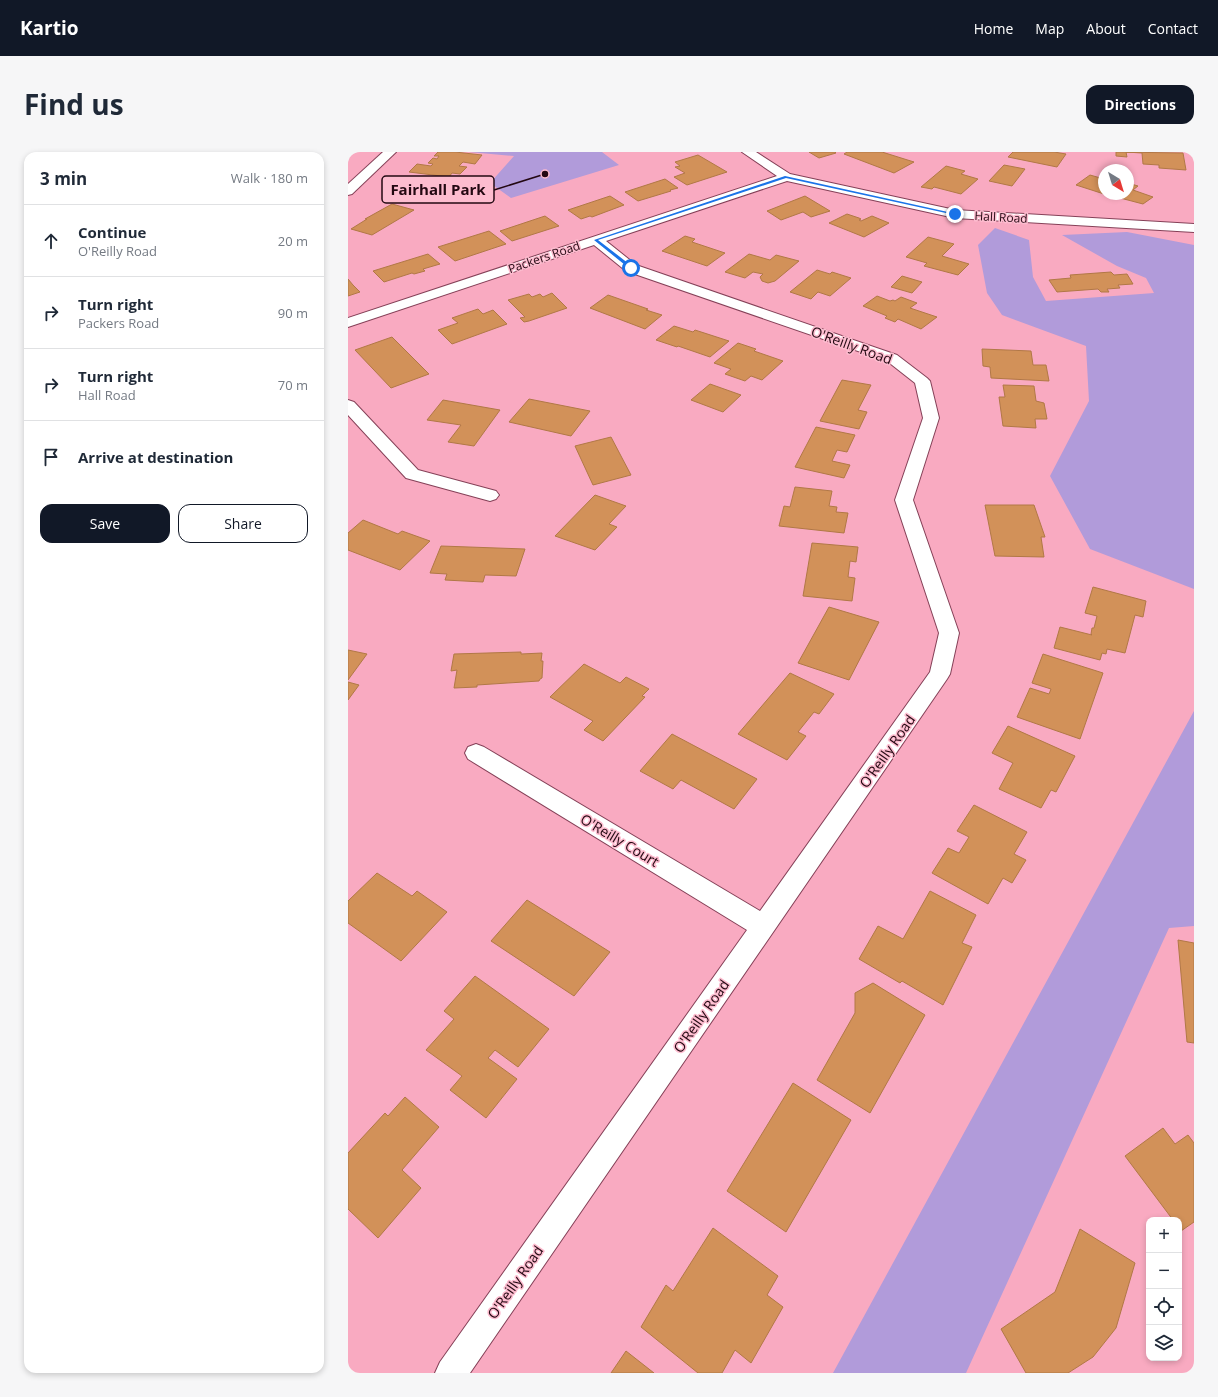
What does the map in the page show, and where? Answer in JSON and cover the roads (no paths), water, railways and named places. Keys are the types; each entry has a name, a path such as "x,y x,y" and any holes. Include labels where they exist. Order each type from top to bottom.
{"street":[{"path":"348,191 390,152"},
{"name":"Hall Road","path":"748,152 786,177 955,214 1194,228"},
{"name":"Packers Road","path":"348,323 786,177"},
{"name":"O'Reilly Road","path":"452,1373 940,674 949,633 904,500 931,418 922,381 892,358 631,268 596,240"},
{"path":"348,405 412,474 490,495"},
{"name":"O'Reilly Court","path":"476,753 764,927"}],"place":[{"name":"Fairhall Park","path":"545,174"}]}
